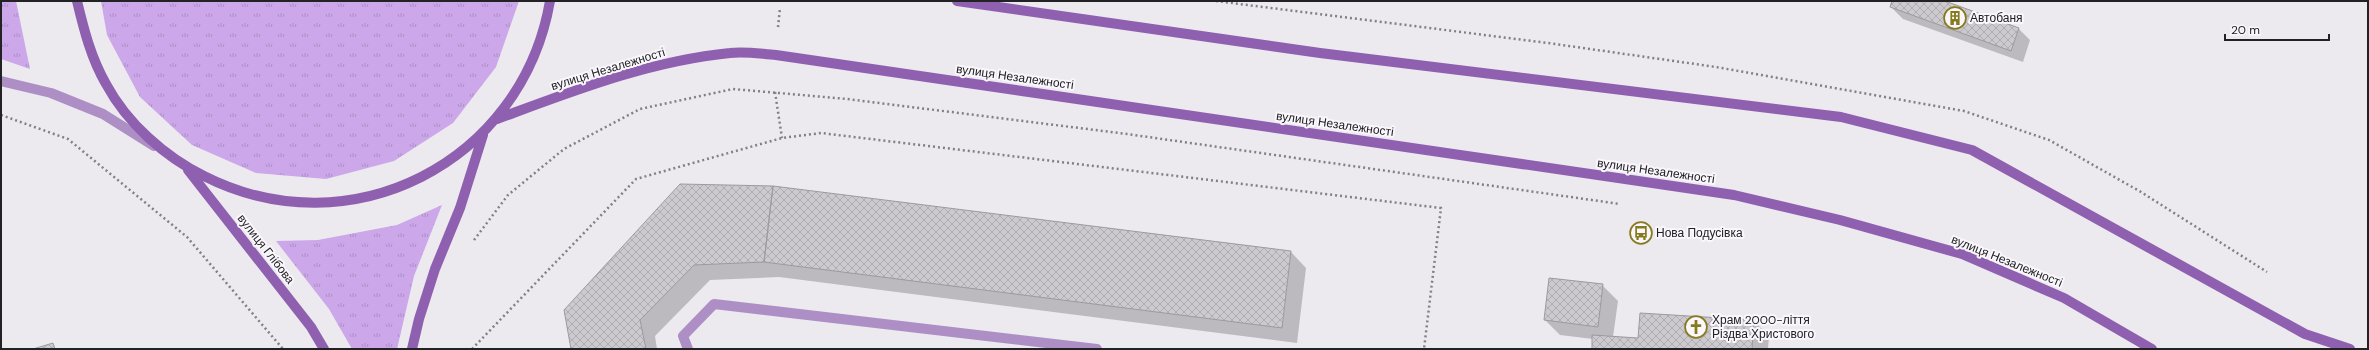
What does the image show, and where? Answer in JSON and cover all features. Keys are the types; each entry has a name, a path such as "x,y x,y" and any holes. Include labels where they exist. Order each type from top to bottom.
{"main road":[{"name":"вулиця Незалежності","path":"77,1 87,43 106,85 133,123 168,155 186,167 227,188 271,200 317,204 363,199 407,185 447,163 483,134 497,119 526,76 545,29 550,1"},
{"path":"957,1 1320,53 1841,117 1903,132 1972,150 2305,334 2350,349"},
{"name":"вулиця Незалежності","path":"497,119 592,84 660,64 732,52 776,55 1734,195 1840,220 1962,254 2064,298 2152,349"},
{"path":"412,349 421,312 435,269 460,208 483,134"},
{"name":"вулиця Глібова","path":"186,167 311,327 324,349"}],"street":[{"name":"вулиця Незалежності","path":"1,81 51,93 102,114 168,155"},
{"path":"688,349 683,336 714,304 1097,349"}],"path":[{"path":"778,27 780,8"},
{"path":"470,246 508,195 564,149 640,109 733,89 847,99 1127,134 1626,205"},
{"path":"775,92 782,138"},
{"path":"1,115 68,139 181,232 283,349"},
{"path":"472,349 636,179 782,138 821,133 1441,208 1424,349"}],"green space":[{"path":"1,1 16,1 30,69 1,59"},
{"path":"101,1 519,1 496,67 453,123 394,161 326,179 256,173 192,145 140,97 107,35"},
{"path":"442,205 414,276 397,349 352,349 329,309 276,241 318,240 397,225"}],"building":[{"name":"Автобаня","path":"1892,1 1945,1 2019,28 2011,51 1890,7"},
{"path":"680,184 773,186 764,262 694,265 640,320 646,349 571,349 564,310"},
{"path":"773,186 1291,251 1282,328 764,262"},
{"path":"1549,278 1603,284 1598,327 1544,320"},
{"name":"Храм 2000-ліття Різдва Христового","path":"1640,313 1754,320 1752,349 1592,349 1592,335 1638,338"},
{"path":"53,343 55,349 33,349"}],"place":[{"name":"Автобаня","path":"1955,18"},
{"name":"Нова Подусівка","path":"1641,233"},
{"name":"Храм 2000-ліття Різдва Христового","path":"1696,327"}]}
